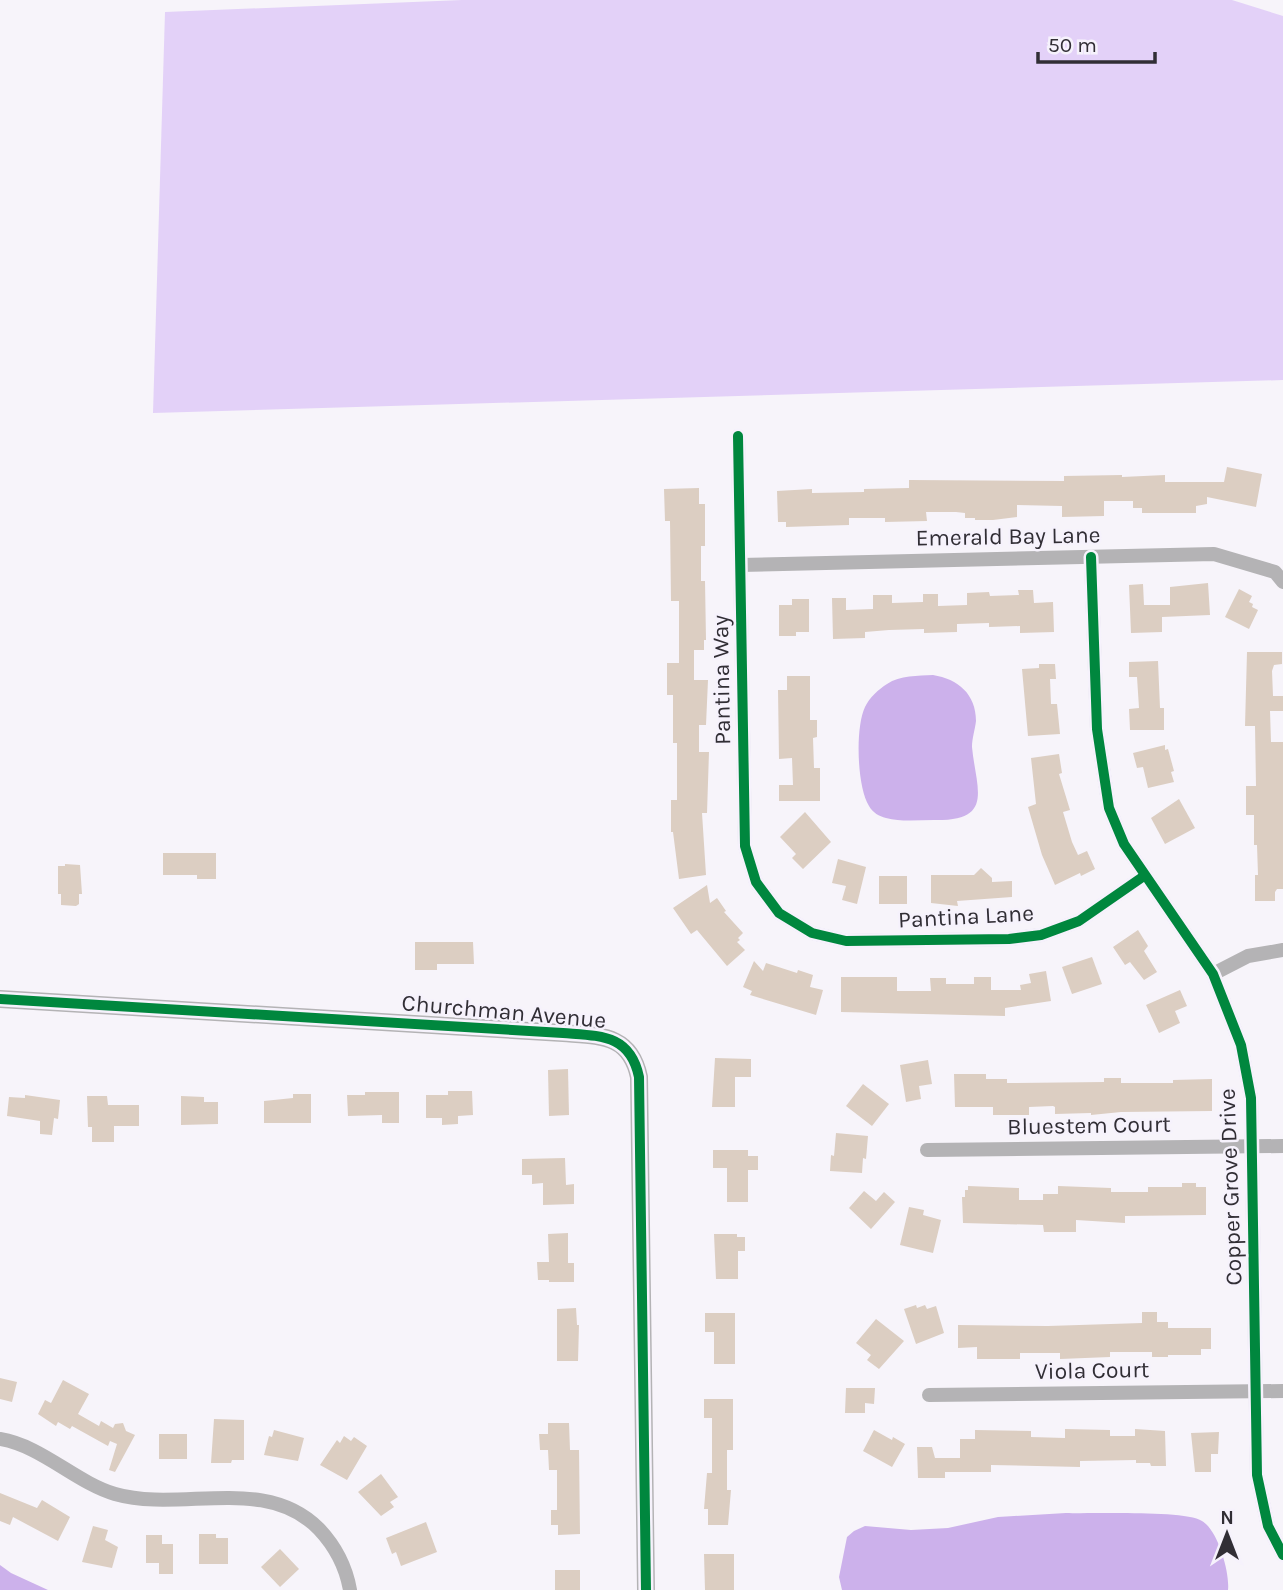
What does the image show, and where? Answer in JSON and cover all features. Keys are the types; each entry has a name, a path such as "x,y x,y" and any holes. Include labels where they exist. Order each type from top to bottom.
{"street":[{"name":"Pantina Way","path":"738,436 745,846 756,882 779,913"},
{"name":"Emerald Bay Lane","path":"740,565 1214,554 1279,577"},
{"name":"Copper Grove Drive","path":"1091,557 1097,729 1109,808 1124,844 1144,876 1213,974 1241,1045 1251,1098 1257,1475 1268,1525 1283,1555"},
{"name":"Pantina Lane","path":"779,913 812,933 846,941 1009,939 1041,935 1079,921 1144,876"},
{"path":"1213,974 1248,956 1283,950"},
{"name":"Churchman Avenue","path":"0,999 563,1033 607,1037 620,1044 631,1056 639,1077 646,1590"},
{"name":"Bluestem Court","path":"927,1150 1283,1146"},
{"name":"Viola Court","path":"929,1395 1283,1391"},
{"path":"0,1439 29,1449 114,1493 145,1500 258,1500 289,1508 316,1526 339,1556 350,1590"}],"shaded area":[{"path":"462,0 1232,0 1283,16 1283,380 153,413 165,12"},
{"path":"933,675 958,684 973,703 976,721 972,747 977,800 974,808 966,815 953,819 904,820 883,817 871,808 862,785 859,743 865,707 874,694 892,681"},
{"path":"1066,1513 1177,1515 1202,1521 1213,1533 1222,1552 1228,1590 842,1590 839,1577 847,1537 865,1526 911,1530 948,1528 998,1517"},
{"path":"0,1565 11,1573 48,1590 0,1590"}],"building":[{"path":"1227,467 1262,474 1256,507 1207,497 1207,504 1196,506 1196,513 1142,513 1142,508 1133,508 1133,501 1104,501 1104,516 1062,517 1062,506 1017,505 1017,517 993,520 965,518 965,513 926,512 927,521 885,522 885,518 849,518 849,525 786,527 786,522 778,522 777,491 812,489 812,493 864,492 864,489 909,488 909,480 1064,481 1064,476 1165,475 1165,482 1224,482"},
{"path":"699,488 699,504 705,504 705,546 701,546 701,581 705,581 706,640 704,650 694,650 694,680 708,680 706,725 699,725 699,752 709,752 707,813 702,813 706,875 679,879 671,832 671,800 677,800 677,743 673,743 673,695 667,695 667,663 679,663 679,601 671,601 670,521 665,521 664,489"},
{"path":"1208,583 1210,615 1162,617 1162,632 1131,633 1129,585 1143,584 1144,605 1170,605 1170,587"},
{"path":"1239,589 1252,596 1249,602 1258,610 1249,629 1225,617"},
{"path":"1018,590 1033,590 1034,603 1053,602 1054,632 1020,633 1020,626 957,624 957,632 889,630 865,632 865,638 833,639 832,598 846,598 846,610 873,609 873,595 892,595 892,603 923,602 923,594 938,594 938,606 967,605 967,593 989,592 990,596 1019,595"},
{"path":"792,599 809,599 809,632 796,632 796,636 779,636 779,605 792,605"},
{"path":"1247,652 1282,652 1282,664 1274,665 1272,671 1273,696 1283,696 1283,711 1270,711 1271,742 1283,742 1283,889 1277,889 1275,892 1275,901 1255,901 1255,875 1258,875 1254,815 1246,815 1246,786 1256,786 1255,726 1245,726"},
{"path":"1158,661 1164,730 1130,730 1129,709 1139,708 1137,677 1129,677 1129,662"},
{"path":"1039,664 1055,664 1056,679 1050,679 1051,704 1057,704 1060,734 1028,736 1022,669 1039,668"},
{"path":"787,676 810,676 810,720 817,720 817,737 813,738 814,768 820,768 820,801 779,801 779,785 793,785 792,758 779,759 778,690 787,690"},
{"path":"1165,745 1174,771 1171,772 1174,782 1148,788 1143,767 1137,768 1133,753"},
{"path":"1059,754 1062,773 1059,774 1070,810 1063,812 1072,842 1078,855 1087,851 1095,869 1055,885 1042,855 1028,807 1036,804 1031,758"},
{"path":"1179,799 1195,828 1165,844 1151,818"},
{"path":"805,812 831,842 803,869 792,858 796,854 780,837"},
{"path":"163,853 216,853 216,879 197,879 197,875 163,875"},
{"path":"838,859 866,867 857,904 842,900 846,886 832,883"},
{"path":"80,865 82,894 79,894 79,904 76,906 61,905 61,894 58,894 58,866"},
{"path":"981,868 992,878 992,882 1012,881 1012,897 957,901 958,906 931,903 931,875 974,875"},
{"path":"879,876 907,876 907,904 879,904"},
{"path":"707,885 710,903 717,898 726,911 724,912 743,933 737,942 745,950 727,966 697,930 691,934 673,908"},
{"path":"1138,930 1148,946 1144,951 1157,972 1144,980 1130,962 1125,965 1113,947"},
{"path":"415,942 473,942 474,964 437,964 437,970 415,970"},
{"path":"1092,957 1102,984 1072,994 1062,967"},
{"path":"754,961 763,971 766,963 813,975 810,987 823,990 816,1015 750,995 752,991 743,987"},
{"path":"1046,971 1051,1001 1005,1008 1005,1016 841,1012 841,977 897,977 897,991 931,991 930,978 946,978 946,984 974,984 974,977 991,977 991,990 1021,990 1020,985 1031,983 1029,974"},
{"path":"1180,990 1187,1006 1175,1011 1180,1023 1159,1033 1146,1005"},
{"path":"715,1058 751,1059 751,1077 735,1077 735,1107 712,1107"},
{"path":"928,1060 932,1084 919,1086 921,1099 906,1102 900,1065"},
{"path":"568,1069 569,1115 549,1116 548,1070"},
{"path":"954,1074 986,1074 986,1079 1007,1079 1007,1083 1104,1082 1104,1078 1121,1078 1121,1083 1173,1083 1173,1080 1212,1079 1212,1111 1055,1114 1053,1106 1029,1107 1029,1115 993,1115 993,1107 955,1107"},
{"path":"863,1084 889,1104 872,1126 846,1106"},
{"path":"448,1091 472,1091 473,1115 458,1116 458,1124 442,1125 442,1118 426,1118 426,1095 448,1095"},
{"path":"365,1092 399,1092 399,1123 382,1123 382,1115 348,1116 347,1095 365,1095"},
{"path":"293,1094 311,1094 311,1123 264,1123 264,1101 293,1098"},
{"path":"25,1095 60,1100 58,1119 54,1118 52,1135 40,1134 40,1121 7,1116 9,1097 25,1098"},
{"path":"87,1096 107,1096 108,1105 139,1105 139,1126 114,1126 114,1142 92,1142 92,1127 88,1127"},
{"path":"181,1096 204,1097 204,1102 218,1102 218,1124 181,1125"},
{"path":"836,1133 868,1136 862,1173 830,1171"},
{"path":"713,1150 748,1150 748,1156 758,1156 758,1170 748,1170 748,1202 727,1202 727,1168 713,1168"},
{"path":"565,1158 566,1185 574,1184 574,1204 543,1205 543,1183 532,1184 532,1175 522,1175 522,1159"},
{"path":"1182,1183 1196,1183 1196,1187 1206,1187 1206,1215 1125,1216 1125,1223 1076,1220 1076,1232 1044,1232 1043,1225 963,1223 962,1197 965,1197 968,1186 1019,1188 1019,1200 1043,1200 1043,1194 1058,1194 1058,1186 1111,1188 1111,1192 1148,1192 1148,1187 1182,1187"},
{"path":"864,1191 876,1201 884,1192 895,1202 871,1229 849,1208"},
{"path":"909,1207 924,1210 923,1215 941,1220 933,1253 900,1245"},
{"path":"568,1233 568,1263 574,1263 574,1282 538,1280 537,1262 549,1262 548,1234"},
{"path":"714,1234 737,1234 737,1237 745,1237 745,1251 738,1251 738,1279 716,1279"},
{"path":"916,1305 917,1308 925,1305 927,1309 936,1306 944,1333 916,1344 904,1309"},
{"path":"576,1308 579,1325 578,1361 557,1361 557,1309"},
{"path":"1142,1312 1157,1312 1157,1322 1168,1322 1168,1328 1211,1328 1211,1349 1201,1349 1201,1355 1168,1357 1152,1357 1152,1352 1110,1352 1110,1357 1060,1359 1060,1353 1020,1353 1020,1359 977,1359 977,1347 958,1348 958,1325 1142,1323"},
{"path":"705,1313 735,1313 735,1364 714,1364 714,1332 705,1332"},
{"path":"876,1319 904,1341 879,1369 867,1360 871,1355 856,1343"},
{"path":"0,1378 17,1382 12,1402 0,1399"},
{"path":"63,1380 89,1394 78,1414 99,1426 101,1421 113,1428 115,1424 123,1423 126,1431 135,1435 115,1472 109,1470 117,1444 110,1441 108,1446 72,1426 70,1429 58,1422 56,1426 38,1414 45,1400 51,1403"},
{"path":"846,1388 875,1388 874,1404 865,1403 865,1413 845,1413"},
{"path":"704,1399 733,1399 733,1450 727,1450 727,1490 731,1490 728,1525 708,1525 708,1509 704,1509 707,1473 712,1473 712,1418 704,1418"},
{"path":"214,1419 244,1420 244,1460 211,1463"},
{"path":"548,1423 569,1423 570,1450 579,1450 580,1534 558,1535 558,1525 551,1525 551,1510 557,1510 557,1470 549,1470 548,1450 540,1450 539,1434 548,1434"},
{"path":"1065,1429 1110,1430 1110,1436 1135,1436 1135,1429 1165,1431 1166,1466 1136,1463 1136,1460 1080,1461 1080,1467 991,1465 991,1472 945,1472 945,1478 918,1478 917,1447 932,1447 935,1458 960,1458 960,1439 975,1439 975,1430 1031,1431 1031,1437 1065,1438"},
{"path":"274,1430 304,1438 298,1461 264,1455 269,1436 272,1437"},
{"path":"874,1430 905,1444 892,1467 863,1451"},
{"path":"1219,1432 1218,1454 1211,1454 1211,1472 1195,1472 1191,1433"},
{"path":"159,1434 187,1434 187,1459 159,1459"},
{"path":"344,1436 351,1441 354,1437 367,1446 347,1480 320,1465 337,1440 340,1443"},
{"path":"381,1474 398,1497 390,1502 394,1507 381,1516 358,1492"},
{"path":"0,1493 37,1508 42,1500 70,1517 58,1541 13,1517 10,1525 0,1521"},
{"path":"426,1522 437,1552 401,1566 396,1552 392,1554 386,1538"},
{"path":"93,1526 108,1530 105,1540 118,1547 112,1568 82,1562"},
{"path":"199,1534 216,1534 216,1538 228,1538 228,1564 199,1564"},
{"path":"146,1535 162,1535 162,1544 173,1544 173,1574 159,1574 159,1563 146,1563"},
{"path":"280,1549 299,1569 280,1587 261,1567"},
{"path":"704,1554 734,1554 734,1590 705,1590"},
{"path":"555,1570 580,1570 580,1590 555,1590"}],"cycle path":[{"path":"738,436 745,846 756,882 779,913 812,933 846,941 1009,939 1041,935 1079,921 1144,876"},
{"path":"1091,557 1097,729 1109,808 1124,844 1213,974 1241,1045 1251,1098 1257,1475 1268,1526 1283,1555"},
{"path":"0,999 577,1034 612,1040 629,1052 639,1077 646,1590"}]}
